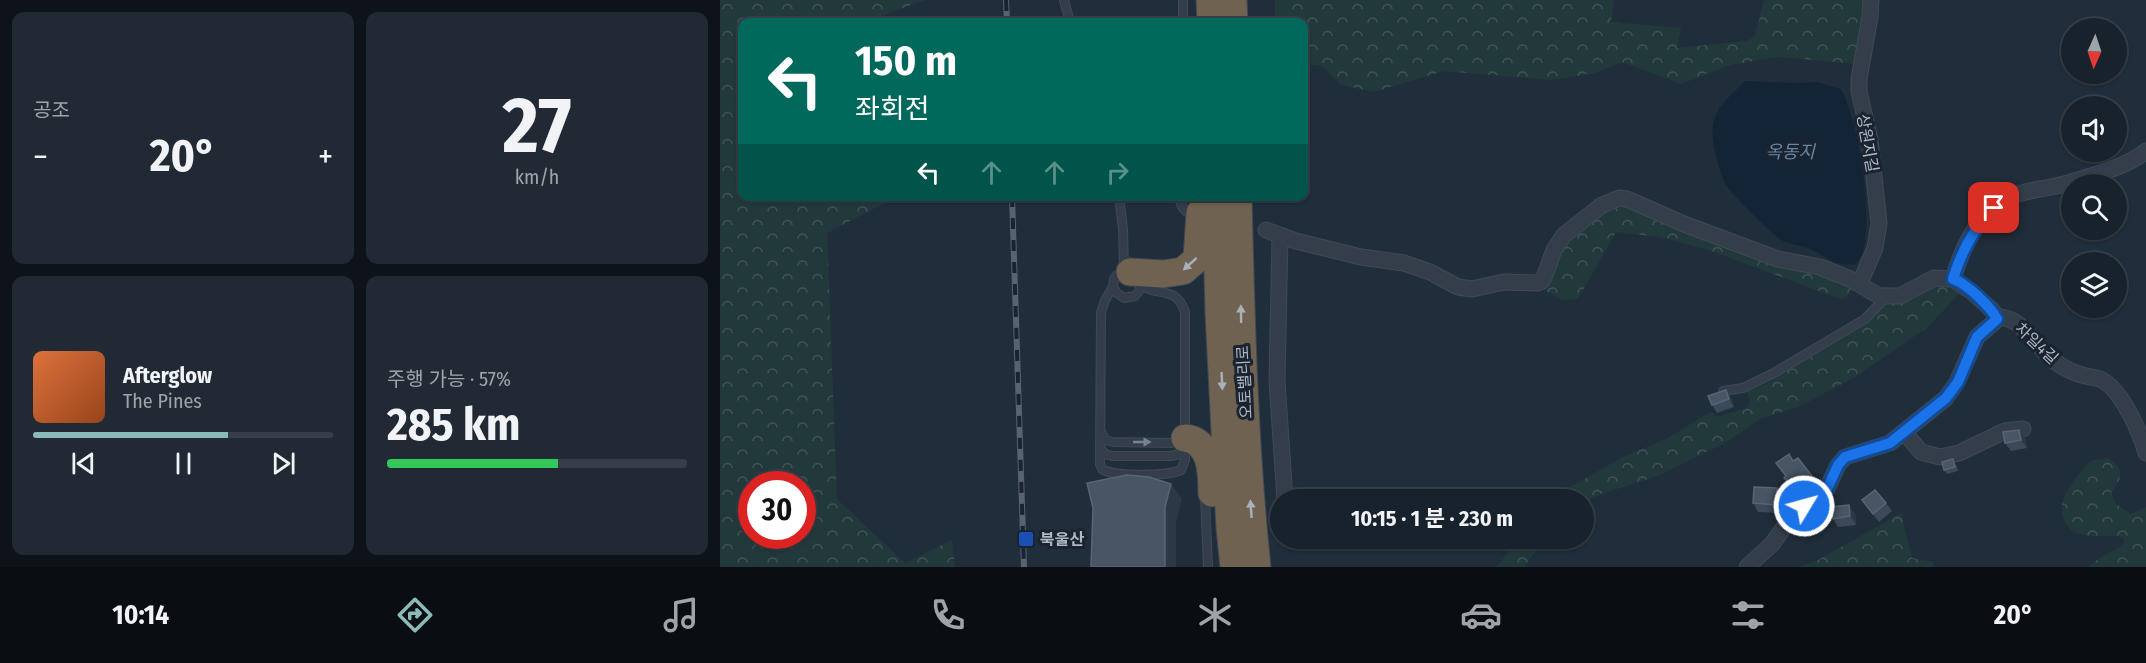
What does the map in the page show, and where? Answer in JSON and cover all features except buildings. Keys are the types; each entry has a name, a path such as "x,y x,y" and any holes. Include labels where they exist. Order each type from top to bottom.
{"highway":[{"path":"1215,16 1233,0"},
{"name":"오토밸리로","path":"1216,201 1219,314 1234,567"},
{"name":"오토밸리로","path":"1238,201 1241,339 1251,512 1257,567"},
{"path":"1127,278 1183,271 1197,259 1200,234 1198,207"},
{"path":"1185,442 1193,439 1207,452 1212,479 1212,518 1217,567"}],"street":[{"name":"상원지길","path":"1860,283 1875,248 1879,223 1870,140 1859,91 1871,0"},
{"path":"1953,279 1969,239 1982,220 2009,198 2028,191 2067,184 2113,169 2146,151"},
{"path":"1266,230 1280,236 1361,257 1404,263 1458,287 1472,289 1504,282 1537,283 1542,281 1554,250 1564,236 1602,204 1619,198 1628,199 1684,224 1778,259 1820,267 1860,283 1873,294 1886,298 1900,297 1934,278 1953,279 1993,311 1997,319"},
{"path":"1280,236 1277,381 1284,489"},
{"name":"차일4길","path":"1747,567 1772,544 1795,512 1827,489 1838,465 1845,457 1886,445 1946,398 1958,382 1977,337 1997,319 2005,318 2017,322 2046,355 2080,375 2098,379 2107,384 2133,417 2146,453"},
{"path":"1904,432 1921,452 1940,457 1959,453 1998,434 2023,429"}],"lane":[{"path":"1064,0 1069,18"},
{"path":"1183,0 1183,18"},
{"path":"1120,201 1127,278 1105,300 1101,313 1100,448 1102,469 1111,473 1170,474 1181,470 1184,465 1185,312 1178,299 1172,294 1154,291 1127,278"},
{"path":"1179,201 1187,213 1198,207"},
{"path":"1723,391 1743,388 1784,368 1865,319 1886,298"},
{"path":"1100,430 1105,440 1113,442 1171,443 1181,439 1200,458 1204,466 1208,567"},
{"path":"1100,448 1104,454 1112,456 1171,456 1180,454 1185,442"}],"green space":[{"path":"720,0 925,0 876,18 738,18 738,201 888,201 827,233 837,499 905,563 952,540 955,567 720,567"},
{"path":"1275,0 1614,0 1611,22 1681,28 1677,48 1747,41 1755,36 1764,0 1866,0 1857,64 1779,57 1730,65 1681,84 1622,62 1595,73 1550,80 1444,71 1374,92 1341,85 1322,66 1308,64 1308,18 1275,18"},
{"path":"1619,201 1816,269 1854,287 1846,298 1840,299 1709,250 1659,237 1616,232 1578,299 1563,300 1542,289 1560,245"},
{"path":"1929,283 1964,288 1928,327 1855,377 1800,406 1760,419 1727,442 1658,476 1594,497 1594,489 1566,489 1625,456 1664,440 1711,412 1717,417 1747,408 1750,402 1747,391 1764,385 1863,326 1876,315 1882,306"},
{"path":"2107,458 2120,470 2120,479 2111,493 2116,504 2131,514 2146,507 2146,567 2089,567 2124,543 2124,539 2119,536 2090,536 2076,533 2066,523 2062,514 2064,498 2068,490 2090,461"},
{"path":"1901,513 1912,558 1933,562 1934,567 1799,567 1818,560"},
{"path":"1510,549 1537,549 1524,567 1497,567"}],"water":[{"name":"옥동지","path":"1745,81 1817,82 1841,89 1848,104 1859,145 1865,193 1866,236 1862,254 1856,264 1837,263 1810,249 1783,241 1734,195 1725,183 1713,143 1714,120 1723,103"}],"railway":[{"path":"1006,0 1007,18"},
{"path":"1012,201 1024,567"}],"place":[{"name":"북울산","path":"1026,539"}],"route":[{"path":"1804,506 1827,489 1838,465 1845,457 1890,443 1946,398 1958,382 1977,337 1997,319 1993,311 1953,279 1969,239 1982,220 1994,208"}]}
